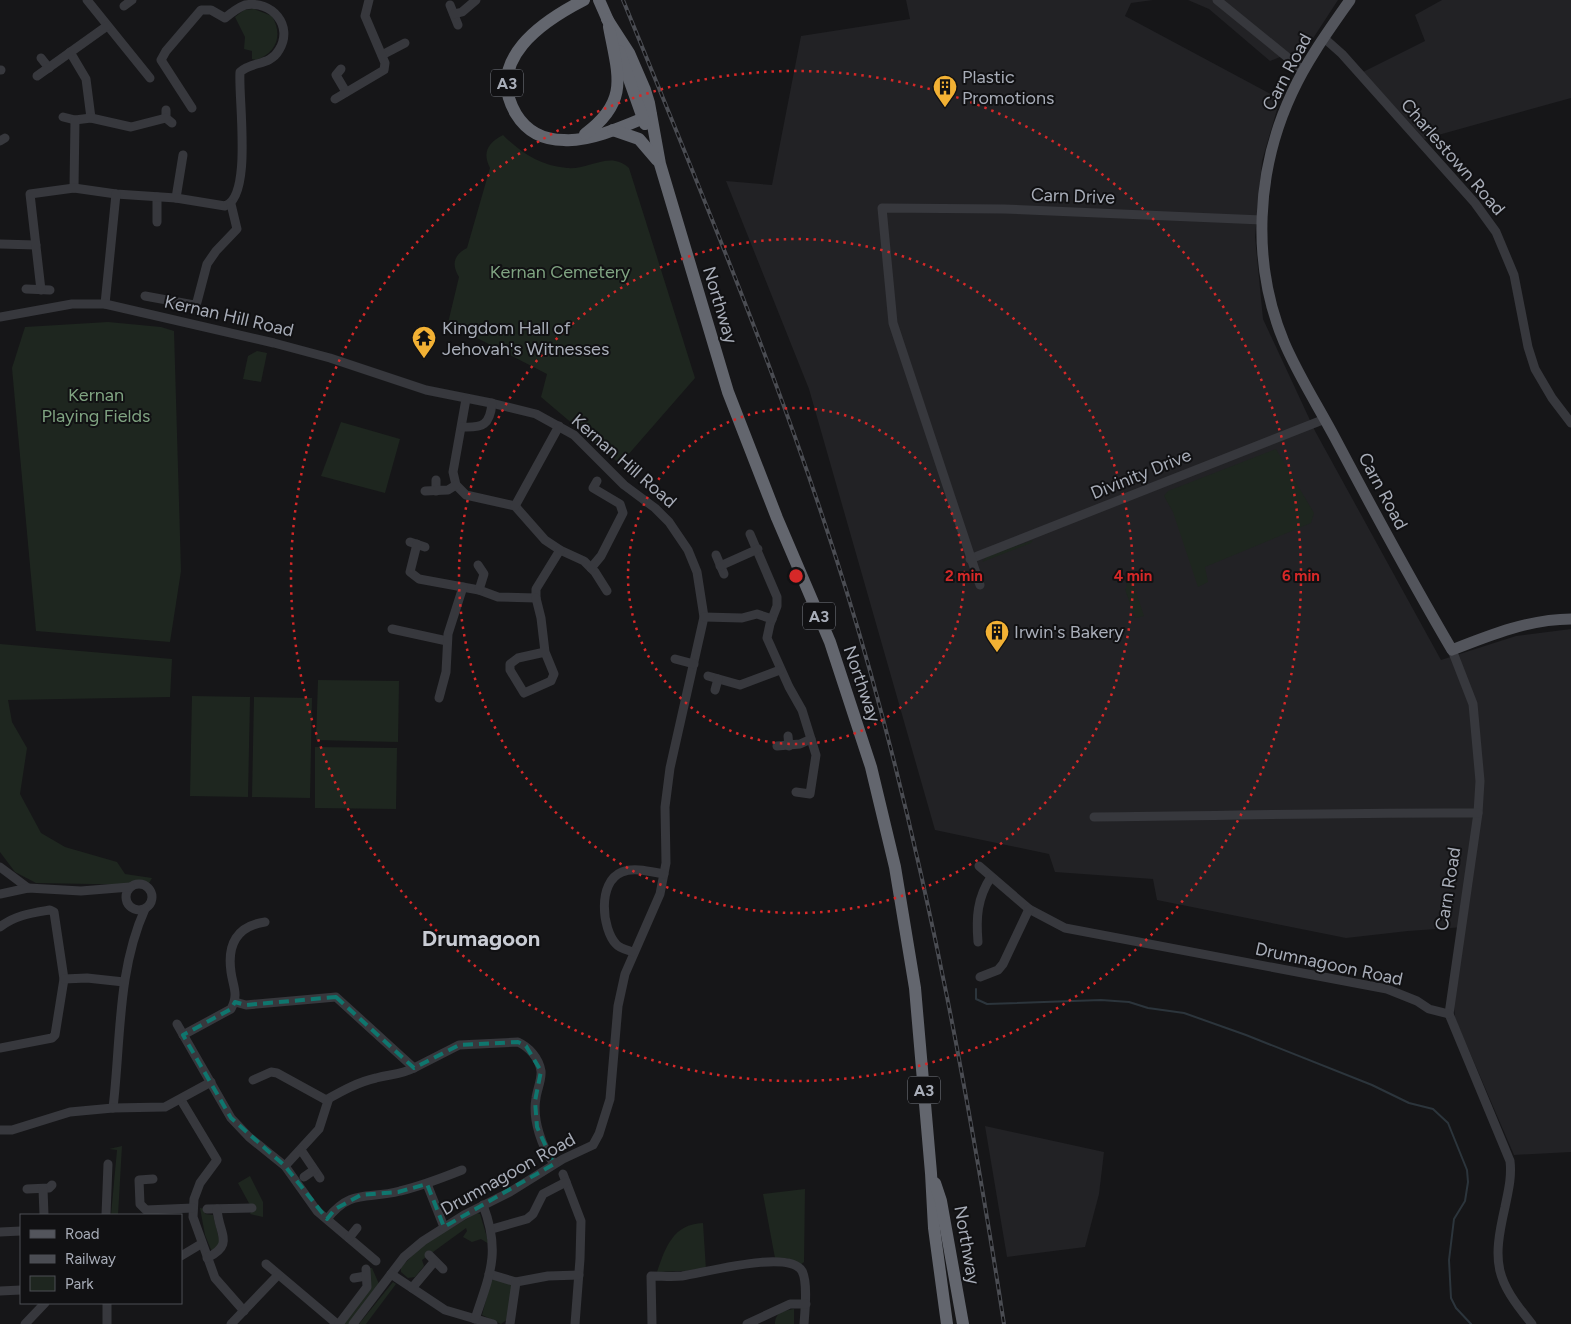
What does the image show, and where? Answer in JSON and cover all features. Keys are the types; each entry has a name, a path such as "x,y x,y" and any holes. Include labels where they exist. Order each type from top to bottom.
{"highway":[{"name":"Northway","path":"599,0 647,117"},
{"name":"A3","path":"579,3 554,16 521,46 511,64 507,79 511,106 529,129 555,140 580,139 613,130 647,117"},
{"name":"Northway","path":"607,19 620,39 647,117 645,126 654,139 728,392 776,518 830,642 871,767 895,867 905,920 917,1007 934,1228 949,1324"},
{"name":"A3","path":"580,139 608,114 618,90 619,78 607,19"},
{"path":"613,130 639,139 660,164"},
{"name":"Northway","path":"931,1173 941,1201 963,1324"},
{"path":"941,1201 939,1215 949,1324"}],"main road":[{"name":"Carn Road","path":"1350,0 1303,70 1274,139 1266,179 1262,220 1264,269 1276,318 1296,366 1402,564 1452,650"},
{"path":"1452,650 1485,636 1519,626 1557,619 1571,619"}],"street":[{"path":"87,0 150,78"},
{"path":"124,6 132,0"},
{"path":"336,99 384,70 385,63 365,16 369,0"},
{"path":"454,14 462,12 476,0"},
{"path":"1217,0 1303,70"},
{"path":"26,289 46,290 36,245 30,194 74,188 116,194 176,198 225,206 231,204 236,197 242,156 240,72 246,67 270,60 278,52 285,34 280,17 268,4 246,5 225,18 211,10 201,10 166,51 161,60 192,108"},
{"path":"450,5 458,25"},
{"path":"37,76 107,26"},
{"name":"Charlestown Road","path":"1324,38 1342,54 1475,203 1496,232 1514,275 1532,359 1543,383 1568,415 1571,423"},
{"path":"382,56 405,43"},
{"path":"70,52 86,79 91,118"},
{"path":"42,58 49,68"},
{"path":"341,69 336,75 346,92"},
{"path":"63,117 75,120 91,118 131,127 168,117"},
{"path":"74,188 75,120"},
{"path":"176,198 183,155"},
{"path":"105,304 116,194"},
{"path":"157,197 157,222"},
{"path":"145,296 156,293 194,305 197,302 207,264 216,251 237,229 231,204"},
{"name":"Carn Drive","path":"970,558 893,323 882,208 1004,209 1262,220"},
{"path":"0,244 36,245"},
{"name":"Kernan Hill Road","path":"0,317 72,304 105,304 318,354 426,390 536,414 559,426 580,441 624,486 655,508 669,522 688,550 697,572 704,617 669,774 665,807 667,856 664,874 660,894 641,935"},
{"path":"466,399 453,472 456,485 466,495 515,506 545,540 560,550 584,561 607,591"},
{"path":"462,427 473,427 487,421 491,416 492,403"},
{"name":"Divinity Drive","path":"970,558 1324,419"},
{"path":"515,506 559,426"},
{"path":"436,480 436,491"},
{"path":"591,568 602,556 623,513 620,504 593,488 597,480"},
{"path":"425,491 448,490 456,485"},
{"path":"750,534 777,597 777,606 767,638 780,670 802,710 816,754 810,794 796,792"},
{"path":"417,544 411,574 419,579 478,590 498,597 536,598"},
{"path":"716,556 722,570 758,549"},
{"path":"545,652 518,658 510,664 510,670 524,694 551,681 554,674 545,652 536,589 560,550"},
{"path":"970,558 980,585"},
{"path":"477,564 484,574 478,590"},
{"path":"439,698 446,672 447,641 463,587"},
{"path":"704,617 742,618 758,614 772,619"},
{"path":"398,633 447,641"},
{"name":"Carn Road","path":"1449,1014 1478,813 1480,781 1473,704 1452,650"},
{"path":"675,659 694,664"},
{"path":"708,676 740,684 780,670"},
{"path":"715,690 718,679"},
{"path":"788,736 789,746"},
{"path":"777,746 789,746 811,739"},
{"path":"1094,817 1259,816 1378,812 1478,813"},
{"name":"Drumnagoon Road","path":"979,866 1029,908 1054,923 1079,932 1387,989 1417,1001 1429,1009 1449,1014"},
{"path":"0,867 28,888"},
{"path":"633,952 618,947 613,940 604,899 606,887 611,879 623,872 638,871 664,874"},
{"path":"978,942 976,917 980,898 991,877"},
{"path":"0,894 28,888 54,891 107,889 143,884 151,890 152,903 145,910 135,931"},
{"path":"126,900 130,887"},
{"path":"107,889 126,900 129,906 135,910 145,910"},
{"path":"980,977 998,970 1029,908"},
{"path":"0,927 9,920 23,915 50,910 54,912 64,979 55,1035 52,1038 0,1048"},
{"path":"113,1108 124,982 135,931 135,910"},
{"path":"183,1035 231,1009 237,992 229,958 234,942 240,930 250,924 265,922"},
{"name":"Drumnagoon Road","path":"353,1324 410,1251 444,1227 593,1145 599,1134 610,1099 618,1006 625,974 641,935"},
{"path":"64,979 87,978 124,982"},
{"path":"235,1002 246,1005 336,997 414,1068"},
{"path":"1449,1014 1510,1161 1510,1184 1497,1246 1498,1268 1513,1300 1532,1324"},
{"path":"176,1024 231,1118 243,1131 284,1166 317,1211 376,1261"},
{"path":"284,1166 319,1129 326,1100 346,1089 377,1078 399,1075 458,1045 518,1042 532,1051 541,1071 535,1101 537,1127 550,1167"},
{"path":"253,1080 271,1072 276,1073 326,1100"},
{"path":"0,1130 12,1130 70,1112 113,1108 165,1107 211,1082"},
{"path":"181,1100 217,1160 200,1183 193,1208 193,1217 201,1244 222,1288 244,1311"},
{"path":"301,1150 317,1174 304,1177"},
{"path":"106,1214 108,1164"},
{"path":"327,1219 349,1199 361,1195 398,1192 426,1184 462,1170"},
{"path":"492,1229 527,1219 533,1214 543,1194 565,1178 581,1221 580,1275 575,1324"},
{"path":"153,1179 140,1180 140,1204 146,1210 193,1208"},
{"path":"426,1184 444,1227"},
{"path":"28,1189 49,1188 52,1185"},
{"path":"43,1189 44,1214"},
{"path":"475,1319 494,1251 492,1229 483,1206"},
{"path":"207,1209 252,1208"},
{"path":"207,1258 221,1251 224,1244 217,1209"},
{"path":"349,1238 357,1228"},
{"path":"0,1232 20,1231"},
{"path":"182,1255 201,1244"},
{"path":"412,1288 431,1258 443,1269"},
{"path":"652,1324 652,1276 679,1276 746,1264 787,1262 797,1266 802,1271 806,1304 804,1324"},
{"path":"266,1264 338,1324 367,1287 366,1273 354,1278"},
{"path":"391,1274 445,1310 494,1324"},
{"path":"489,1274 516,1282 548,1276 580,1275"},
{"path":"231,1324 278,1275"},
{"path":"510,1324 516,1282"},
{"path":"0,1291 20,1290"},
{"path":"25,1324 44,1304"},
{"path":"107,1304 107,1324"},
{"path":"748,1324 767,1321 790,1304 806,1304"}],"highlighted area":[{"path":"336,997 414,1068 459,1045 518,1042 526,1046 541,1071 535,1101 537,1127 554,1164 444,1227 427,1184 398,1192 361,1195 335,1209 327,1219 285,1166 231,1118 183,1035 231,1009 235,1002 246,1005"}],"shaded area":[{"path":"906,0 1153,0 1131,3 1125,16 1280,99 1262,161 1255,237 1263,319 1315,431 1441,660 1516,636 1571,629 1571,1152 1514,1155 1455,1018 1454,1006 1464,927 1346,938 1157,900 1153,879 1055,872 1049,854 935,830 809,389 726,181 772,185 801,36 910,19"},
{"path":"1188,0 1338,0 1308,46 1270,61 1209,9"},
{"path":"1442,0 1571,0 1571,98 1424,139 1363,72 1425,41 1415,15"},
{"path":"985,1126 1104,1152 1099,1194 1085,1247 1007,1257"}],"green space":[{"path":"254,9 272,16 277,30 276,42 273,48 269,53 256,60 252,59 252,51 244,49 245,37 235,17 244,10"},
{"name":"Kernan Cemetery","path":"503,135 524,153 549,165 575,168 600,162 615,161 629,168 695,378 620,464 541,397 547,374 448,323 459,277 455,268 455,260 467,248 490,168 487,157 488,148"},
{"name":"Kernan Playing Fields","path":"108,322 161,327 174,331 181,571 170,642 36,631 12,368 25,327"},
{"path":"257,351 267,353 261,382 243,379 248,356"},
{"path":"341,422 400,439 385,493 321,476"},
{"path":"1276,449 1314,513 1311,523 1205,567 1208,582 1198,587 1173,512 1164,496 1168,491"},
{"path":"1033,540 1031,543 982,562 987,556"},
{"path":"1129,571 1144,616 1135,618 1125,589 1127,587 1125,578"},
{"path":"0,644 172,659 170,697 8,700 12,722 27,748 20,794 41,833 65,847 117,862 125,874 152,878 148,885 36,883 15,872 0,852"},
{"path":"318,680 399,681 398,742 316,740"},
{"path":"192,696 250,697 248,797 190,796"},
{"path":"254,697 312,698 310,798 252,797"},
{"path":"315,747 397,748 396,809 315,808"},
{"path":"122,1146 118,1214 111,1214 117,1150 109,1149"},
{"path":"250,1176 263,1202 263,1217 250,1214 255,1205 250,1205 238,1183"},
{"path":"805,1189 804,1262 800,1265 787,1258 775,1258 763,1194"},
{"path":"200,1208 205,1209 205,1214 213,1215 221,1246 212,1252 205,1235"},
{"path":"477,1213 480,1214 489,1244 481,1239 472,1242 463,1237 467,1231 466,1228 422,1260 424,1266 415,1277 408,1278 401,1272 401,1267 425,1243"},
{"path":"703,1223 706,1270 657,1272 667,1246 677,1233 693,1224"},
{"path":"368,1268 372,1268 379,1284 349,1324 342,1324 371,1288"},
{"path":"495,1279 512,1283 508,1319 501,1324 482,1315 491,1281"},
{"path":"393,1282 396,1284 366,1324 359,1324"},
{"path":"794,1309 794,1324 775,1324 778,1315 784,1311"}],"waterway":[{"path":"976,989 976,999 987,1004 1101,1000 1129,1002 1148,1008 1184,1013 1246,1035 1372,1085 1409,1103 1433,1109 1448,1123 1467,1170 1468,1182 1465,1201 1454,1219 1449,1260 1451,1298 1456,1308 1471,1324"}],"railway":[{"path":"623,0 724,249 787,416 845,585 870,671 892,752 947,996 977,1159 1004,1324"}],"place":[{"name":"Plastic Promotions","path":"945,108"},
{"name":"Kingdom Hall of Jehovah's Witnesses","path":"424,359"},
{"name":"Irwin's Bakery","path":"997,653"}],"district":[{"name":"Drumagoon","path":"481,938"}]}
